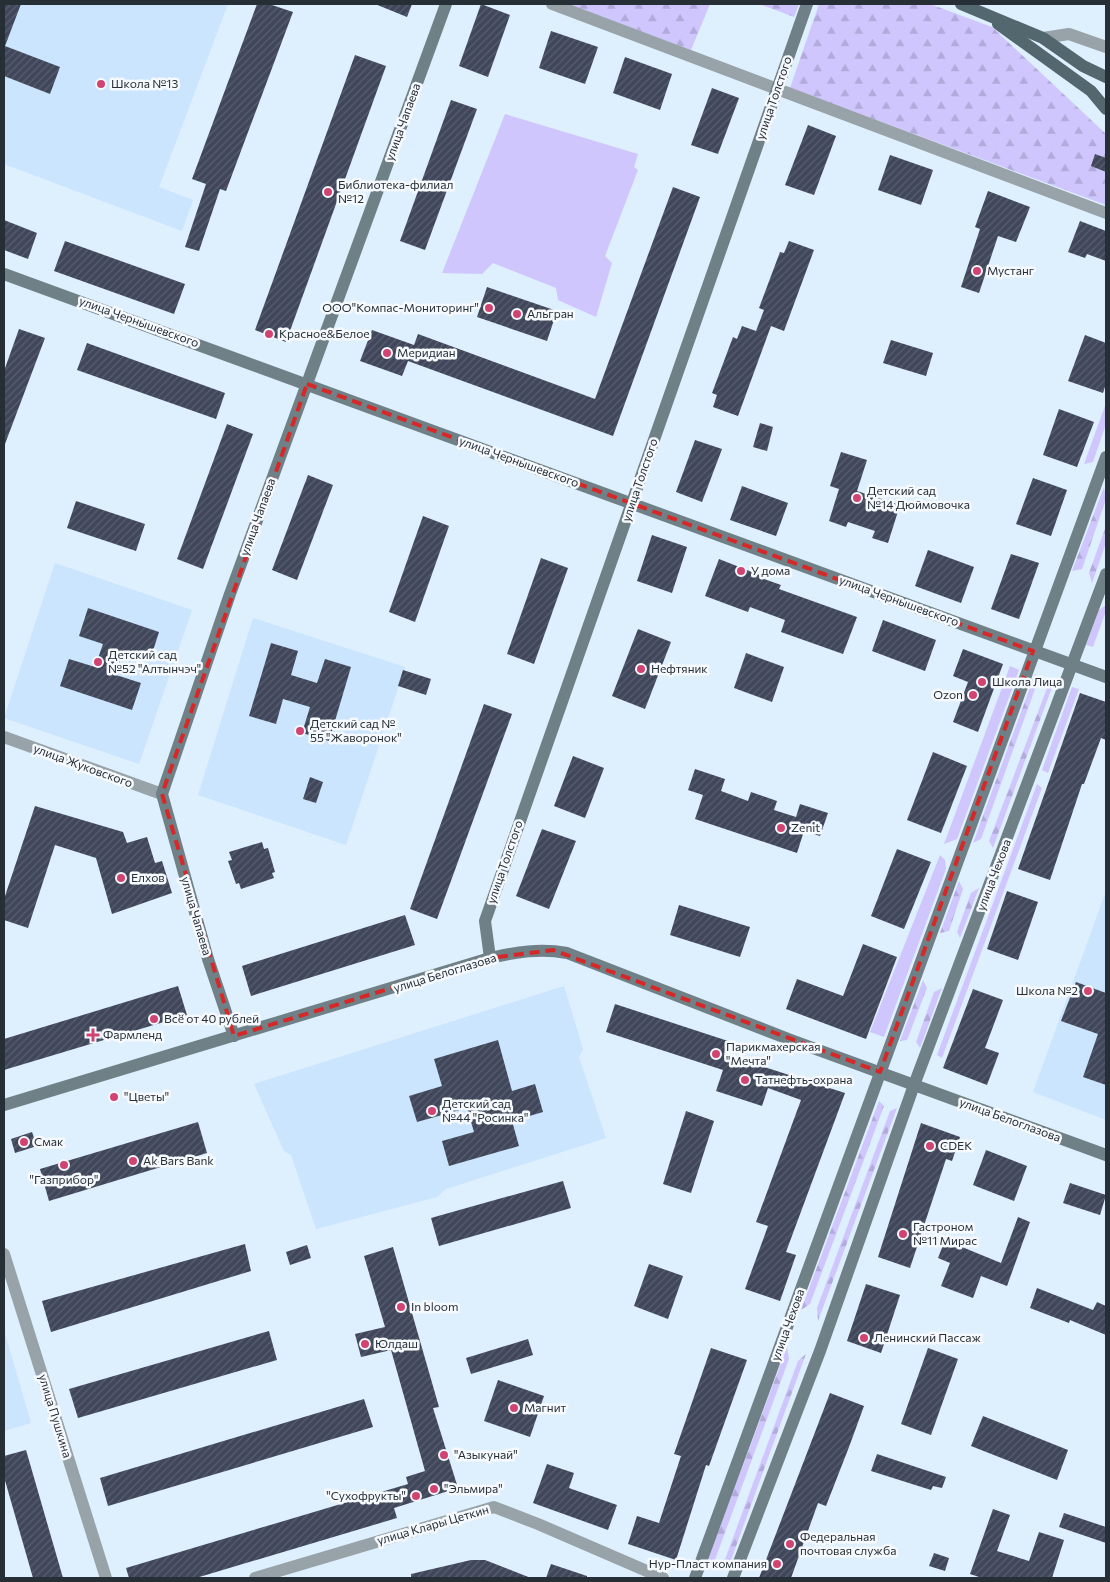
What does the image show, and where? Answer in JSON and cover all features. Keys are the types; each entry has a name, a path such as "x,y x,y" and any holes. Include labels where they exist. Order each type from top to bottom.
{"main road":[{"path":"961,4 1043,38 1083,66 1106,77"},
{"path":"980,11 1091,91 1106,109"}],"street":[{"name":"улица Чапаева","path":"234,1036 208,959 162,794 230,594 446,4"},
{"path":"552,4 1106,213"},
{"name":"улица Толстого","path":"490,958 485,921 807,4"},
{"path":"1043,38 1069,34 1106,47"},
{"name":"улица Чернышевского","path":"4,274 1034,651"},
{"name":"улица Чехова","path":"695,1578 1106,457"},
{"name":"улица Чехова","path":"733,1578 820,1351 914,1085 1106,574"},
{"path":"1034,651 1106,677"},
{"name":"улица Жуковского","path":"4,737 162,794"},
{"name":"улица Белоглазова","path":"4,1105 490,958 536,950 567,953 790,1040 880,1072"},
{"path":"880,1072 914,1085"},
{"name":"улица Белоглазова","path":"914,1085 1106,1155"},
{"name":"улица Пушкина","path":"4,1254 106,1578"},
{"name":"улица Клары Цеткин","path":"255,1578 494,1507 663,1578"}],"highlighted area":[{"path":"307,384 1033,651 880,1072 553,950 490,958 234,1036 162,794"}],"shaded area":[{"name":"Школа №13","path":"4,4 228,4 159,187 193,200 182,231 4,164"},
{"name":"Детский сад №52 \"Алтынчэч\"","path":"55,563 192,610 139,764 4,718"},
{"name":"Детский сад № 55 \"Жаворонок\"","path":"253,618 405,667 346,845 198,795"},
{"name":"Школа №2","path":"1106,891 1106,1120 1033,1092"},
{"name":"Детский сад №44 \"Росинка\"","path":"564,986 583,1049 579,1057 606,1138 446,1189 437,1197 316,1229 291,1155 284,1151 254,1084"},
{"path":"4,1330 31,1423 4,1431"}],"green space":[{"path":"568,4 710,4 691,50"},
{"path":"759,4 799,4 794,17"},
{"path":"819,4 930,4 992,27 1106,134 1106,205 790,88"},
{"path":"505,114 638,154 634,167 638,170 605,256 612,263 596,317 558,300 556,288 493,263 482,274 442,273"},
{"path":"1106,403 1106,424 1093,462 1084,464"},
{"path":"1104,487 1106,499 1082,569 1072,571"},
{"path":"1106,526 1106,543 1092,583 1089,573"},
{"path":"1106,605 1106,611 1093,647 1086,645 1099,610"},
{"path":"1010,666 1019,670 957,839 944,844"},
{"path":"1035,674 1039,678 981,839 973,843"},
{"path":"1054,682 993,848 989,841 1049,683"},
{"path":"1072,687 1079,689 1048,773 1042,770"},
{"path":"1037,784 1042,788 942,1058 937,1055"},
{"path":"940,855 945,860 946,869 884,1037 870,1032"},
{"path":"959,881 963,889 949,931 940,933"},
{"path":"979,888 960,938 957,932 971,893"},
{"path":"923,980 927,988 907,1040 900,1041"},
{"path":"942,988 920,1048 916,1042 934,992"},
{"path":"879,1101 884,1106 810,1304 801,1310"},
{"path":"897,1108 818,1321 817,1308 890,1111"},
{"path":"787,1347 789,1359 713,1565 706,1565"},
{"path":"806,1354 727,1571 723,1565 798,1361"}],"building":[{"path":"4,4 21,4 5,46 60,67 50,94 4,76"},
{"path":"257,4 269,4 293,12 226,191 220,189 199,251 185,247 206,184 192,179"},
{"path":"375,4 412,4 407,17"},
{"path":"481,4 510,15 488,77 459,66"},
{"path":"551,31 598,47 585,84 539,68"},
{"path":"355,55 386,66 286,342 255,330"},
{"path":"625,57 672,74 660,110 613,93"},
{"path":"712,88 739,98 718,154 691,145"},
{"path":"451,100 477,109 425,250 400,241"},
{"path":"808,125 836,136 814,195 785,185"},
{"path":"1095,154 1106,158 1106,172 1091,166"},
{"path":"890,155 933,170 921,205 878,190"},
{"path":"673,187 700,197 613,436 408,361 402,376 360,361 372,330 414,345 418,334 595,399"},
{"path":"988,191 1030,207 1016,242 998,236 979,293 961,287 980,229 975,227"},
{"path":"4,220 37,233 28,259 4,250"},
{"path":"1080,221 1106,231 1106,261 1087,254 1085,258 1068,252"},
{"path":"65,241 185,284 174,314 54,271"},
{"path":"789,241 814,250 784,331 771,326 738,416 713,407 717,395 712,393 733,337 737,339 742,326 756,331 764,310 759,308 780,252 784,253"},
{"name":"Альгран","path":"487,287 557,311 547,341 477,317"},
{"path":"19,329 45,338 5,444 4,371"},
{"path":"1085,335 1106,343 1106,384 1103,393 1068,381"},
{"path":"891,340 933,353 926,376 883,363"},
{"path":"87,343 225,393 216,419 77,370"},
{"path":"1059,409 1094,422 1077,467 1043,455"},
{"path":"760,423 773,427 767,451 753,447"},
{"path":"227,424 253,434 203,569 177,559"},
{"path":"695,440 722,449 702,502 676,492"},
{"name":"Детский сад №14 Дюймовочка","path":"841,452 867,460 857,491 900,505 888,543 872,538 875,531 848,522 846,527 829,521 839,489 830,486"},
{"path":"308,475 333,485 297,580 272,570"},
{"path":"1033,478 1067,490 1051,536 1016,524"},
{"path":"742,486 788,503 776,536 730,520"},
{"path":"76,501 145,524 136,551 67,528"},
{"path":"423,516 449,526 415,622 389,612"},
{"path":"652,535 687,547 672,593 637,581"},
{"path":"928,550 974,567 961,603 915,586"},
{"path":"1011,554 1039,563 1019,619 991,609"},
{"path":"541,558 568,568 534,664 507,654"},
{"path":"719,559 781,585 779,589 857,617 843,654 781,632 785,620 750,607 748,612 705,596"},
{"path":"88,608 159,632 150,660 123,651 116,675 141,683 132,710 60,686 69,659 95,667 103,644 79,636"},
{"path":"883,620 936,640 925,671 872,651"},
{"name":"Нефтяник","path":"638,629 671,642 645,709 612,696"},
{"path":"271,643 298,651 291,675 317,683 325,659 351,667 329,741 302,733 310,707 283,699 276,724 249,716"},
{"path":"963,649 1003,664 978,732 953,722 968,682 953,676"},
{"path":"746,653 784,667 772,702 734,688"},
{"path":"403,670 431,679 426,695 398,686"},
{"path":"1080,693 1106,702 1106,740 1101,738 1084,784 1082,784 1050,880 1018,869"},
{"path":"484,704 512,714 437,919 410,909"},
{"path":"933,752 967,766 941,833 907,820"},
{"path":"573,756 604,768 585,818 554,806"},
{"path":"695,769 725,779 721,791 748,801 751,792 777,801 774,810 796,817 800,804 828,813 820,836 804,831 797,853 695,819 703,795 688,790"},
{"path":"310,777 323,782 316,803 303,799"},
{"name":"Елхов","path":"35,806 123,832 127,843 147,837 155,863 162,861 172,893 112,914 96,858 55,845 28,928 4,920 4,899"},
{"path":"542,829 576,841 549,909 516,896"},
{"path":"262,842 264,849 268,848 275,872 272,873 274,878 241,889 239,883 236,884 228,861 232,860 229,852"},
{"path":"897,849 931,862 904,929 871,916"},
{"path":"1007,891 1038,902 1018,960 987,949"},
{"path":"679,905 750,927 740,957 670,935"},
{"path":"405,915 415,945 251,996 242,966"},
{"path":"863,944 897,957 866,1039 786,1009 797,979 843,996"},
{"path":"1076,982 1106,993 1106,1085 1083,1077 1098,1034 1061,1021"},
{"path":"178,986 187,1015 4,1070 4,1039"},
{"path":"973,989 1003,1000 985,1048 999,1053 987,1085 943,1068"},
{"path":"615,1004 728,1041 724,1054 845,1093 786,1252 796,1255 780,1301 745,1289 768,1226 756,1222 801,1100 768,1088 762,1106 716,1091 723,1070 606,1032"},
{"path":"498,1040 512,1091 535,1084 543,1112 512,1121 519,1146 449,1166 442,1141 474,1132 467,1108 417,1122 409,1096 442,1086 434,1059"},
{"path":"686,1111 714,1121 691,1193 663,1184"},
{"path":"198,1122 207,1153 49,1201 40,1169"},
{"path":"921,1123 960,1137 952,1161 946,1159 910,1268 878,1257"},
{"name":"Смак","path":"32,1132 37,1146 15,1153 11,1139"},
{"path":"986,1150 1027,1166 1014,1201 973,1185"},
{"path":"563,1181 571,1208 439,1246 431,1218"},
{"path":"1070,1183 1106,1195 1100,1215 1063,1203"},
{"path":"1018,1217 1030,1222 1007,1286 981,1276 973,1298 941,1286 950,1263 938,1258 945,1240 1001,1263"},
{"path":"245,1244 251,1271 51,1332 42,1301"},
{"path":"307,1245 311,1258 290,1265 286,1252"},
{"path":"393,1247 439,1407 433,1408 458,1488 394,1508 397,1518 196,1578 129,1578 126,1568 408,1484 406,1477 425,1471 391,1350 361,1357 355,1334 385,1327 364,1256"},
{"path":"649,1264 683,1276 668,1319 634,1306"},
{"path":"866,1284 900,1295 881,1353 847,1341"},
{"path":"1037,1288 1093,1310 1097,1302 1106,1306 1106,1335 1070,1320 1069,1323 1030,1308"},
{"path":"269,1331 277,1360 78,1418 69,1389"},
{"path":"528,1339 533,1355 471,1374 466,1358"},
{"path":"711,1348 747,1360 709,1466 706,1465 676,1560 628,1544 637,1516 659,1523 681,1456 674,1454"},
{"path":"928,1348 958,1359 931,1435 901,1424"},
{"name":"Магнит","path":"498,1380 544,1396 530,1437 484,1421"},
{"path":"830,1393 864,1406 849,1447 826,1506 818,1503 791,1578 759,1578"},
{"path":"364,1399 373,1427 108,1506 100,1478"},
{"path":"983,1416 1068,1450 1057,1480 971,1446"},
{"path":"26,1450 63,1578 33,1578 4,1477 4,1456"},
{"path":"877,1454 946,1477 942,1488 933,1486 931,1490 871,1471"},
{"path":"547,1464 574,1473 569,1488 617,1505 608,1530 533,1503"},
{"path":"993,1509 1010,1515 997,1551 1029,1561 1039,1532 1064,1540 1052,1578 982,1578 970,1574"},
{"path":"1064,1513 1106,1527 1106,1543 1059,1527"},
{"path":"934,1553 949,1558 945,1571 929,1566"},
{"path":"471,1560 485,1560 531,1578 411,1578 411,1574"},
{"path":"551,1564 587,1576 587,1578 546,1578"}],"place":[{"name":"Школа №13","path":"101,84"},
{"name":"Библиотека-филиал №12","path":"328,192"},
{"name":"Мустанг","path":"977,271"},
{"name":"ООО\"Компас-Мониторинг\"","path":"489,308"},
{"name":"Альгран","path":"517,314"},
{"name":"Красное&Белое","path":"269,334"},
{"name":"Меридиан","path":"387,353"},
{"name":"Детский сад №14 Дюймовочка","path":"857,498"},
{"name":"У дома","path":"741,571"},
{"name":"Детский сад №52 \"Алтынчэч\"","path":"98,662"},
{"name":"Нефтяник","path":"641,669"},
{"name":"Школа Лица","path":"982,682"},
{"name":"Ozon","path":"973,695"},
{"name":"Детский сад № 55 \"Жаворонок\"","path":"300,731"},
{"name":"Zenit","path":"781,828"},
{"name":"Елхов","path":"121,878"},
{"name":"Школа №2","path":"1088,991"},
{"name":"Всё от 40 рублей","path":"154,1019"},
{"name":"Фармленд","path":"93,1035"},
{"name":"Парикмахерская \"Мечта\"","path":"716,1054"},
{"name":"Татнефть-охрана","path":"745,1080"},
{"name":"\"Цветы\"","path":"114,1097"},
{"name":"Детский сад №44 \"Росинка\"","path":"432,1111"},
{"name":"Смак","path":"24,1142"},
{"name":"CDEK","path":"930,1146"},
{"name":"Ak Bars Bank","path":"133,1161"},
{"name":"\"Газприбор\"","path":"64,1165"},
{"name":"Гастроном №11 Мирас","path":"903,1234"},
{"name":"In bloom","path":"401,1307"},
{"name":"Ленинский Пассаж","path":"864,1338"},
{"name":"Юлдаш","path":"365,1344"},
{"name":"Магнит","path":"514,1408"},
{"name":"\"Азыкунай\"","path":"444,1455"},
{"name":"\"Эльмира\"","path":"434,1489"},
{"name":"\"Сухофрукты\"","path":"416,1496"},
{"name":"Федеральная почтовая служба","path":"790,1544"},
{"name":"Нур-Пласт компания","path":"777,1564"}]}
